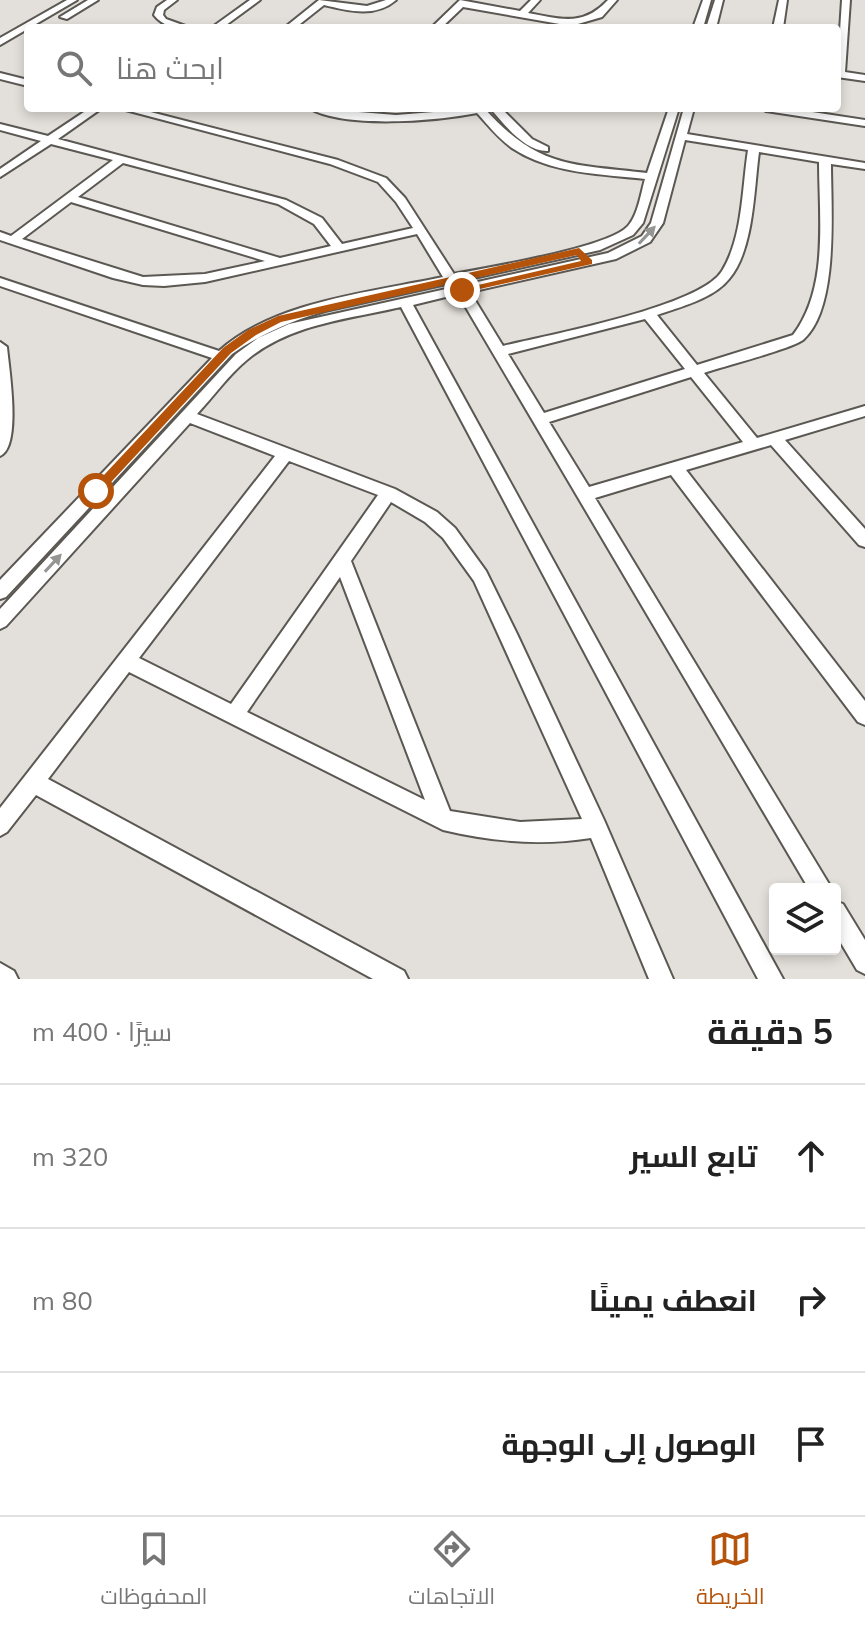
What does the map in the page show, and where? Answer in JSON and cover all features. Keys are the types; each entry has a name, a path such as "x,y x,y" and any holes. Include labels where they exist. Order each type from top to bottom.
{"street":[{"path":"0,33 58,0"},
{"path":"31,24 73,0"},
{"path":"52,24 94,0"},
{"path":"173,0 160,9 158,15 163,21 173,24"},
{"path":"222,24 256,0"},
{"path":"294,24 324,1 368,9 392,0"},
{"path":"521,15 536,0"},
{"path":"427,24 459,1 559,22 582,22 599,15 613,0"},
{"path":"699,24 707,0"},
{"path":"712,24 719,0"},
{"path":"779,24 783,0"},
{"path":"841,46 846,0"},
{"path":"439,24 459,1"},
{"path":"46,15 61,19"},
{"path":"0,42 24,28"},
{"path":"0,54 24,41"},
{"path":"841,74 865,78"},
{"path":"0,76 24,82"},
{"path":"0,174 91,112"},
{"path":"138,112 367,173 393,189 498,352 817,883"},
{"path":"332,112 354,117 405,120 458,112"},
{"path":"481,112 506,137 538,157 559,163 654,173"},
{"path":"499,112 528,141 544,149 654,173"},
{"path":"584,257 629,232 642,213 673,112"},
{"path":"0,592 221,356 252,332 278,320 632,248 646,239 654,229 688,112"},
{"path":"792,112 865,123"},
{"path":"838,112 865,116"},
{"path":"0,127 302,211 330,233 338,247"},
{"path":"681,136 865,166"},
{"path":"498,352 691,300 723,279 736,253 754,148"},
{"path":"6,238 70,198 122,159"},
{"path":"539,420 781,345 798,338 809,328 817,303 822,259 825,160"},
{"path":"70,198 279,261"},
{"path":"6,238 143,281 205,278 420,230"},
{"path":"0,282 221,356"},
{"path":"0,621 241,357 263,341 294,327 405,302 456,284"},
{"path":"405,302 771,979"},
{"path":"648,313 753,444"},
{"path":"0,347 6,428 0,450"},
{"path":"584,495 865,411"},
{"path":"187,416 389,493 431,517 449,533 480,576 597,827 660,979"},
{"path":"774,438 865,540"},
{"path":"0,825 286,453"},
{"path":"675,468 865,716"},
{"path":"234,715 389,493"},
{"path":"342,560 443,820"},
{"path":"126,661 443,820 520,835 559,834 597,827"},
{"path":"33,782 396,979"},
{"path":"841,922 865,962"},
{"path":"0,975 6,979"}],"route":[{"path":"96,491 227,351 252,332 278,320 323,307 579,251 588,262 462,290"}]}
